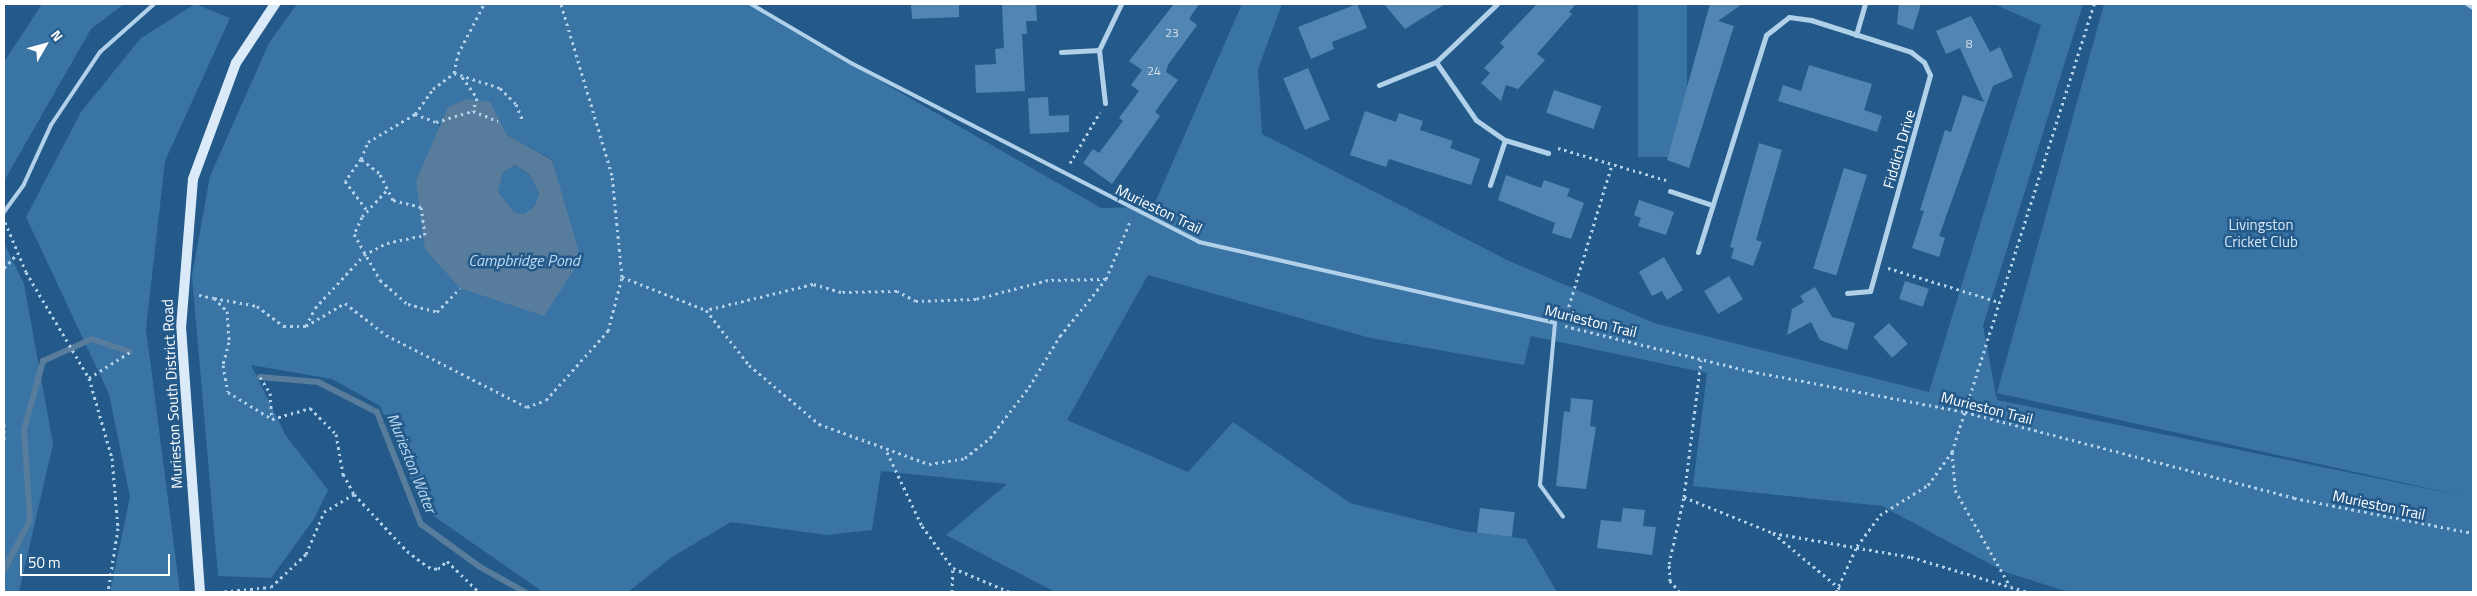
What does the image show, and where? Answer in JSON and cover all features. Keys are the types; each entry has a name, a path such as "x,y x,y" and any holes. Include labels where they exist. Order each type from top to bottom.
{"street":[{"name":"Murieston South District Road","path":"200,592 181,291 193,178 236,63 275,4"},
{"path":"1105,103 1099,50 1121,4"},
{"path":"1379,85 1436,62 1497,4"},
{"path":"1856,35 1865,4"},
{"name":"Fiddich Drive","path":"1698,252 1766,35 1789,18 1856,35 1911,52 1924,62 1930,75 1879,265 1870,291 1847,293"},
{"path":"1060,52 1099,50"},
{"path":"1436,62 1476,120 1505,140 1548,153"},
{"path":"1490,185 1505,140"},
{"path":"1670,191 1712,205"}],"lane":[{"path":"4,212 24,184 51,125 100,52 154,4"},
{"name":"Murieston Trail","path":"750,4 851,63 1134,211 1199,242 1555,324"},
{"path":"2466,4 2473,8"},
{"path":"1555,324 1540,485 1564,517"}],"path":[{"path":"368,212 345,181 361,159 368,142 415,114 433,89 454,73 461,46 484,4"},
{"path":"181,291 257,306 284,326 306,326 346,303 386,335 516,405 533,406 577,369 591,346 608,332 622,277 612,175 561,4"},
{"path":"1837,591 1857,546 1880,515 1928,485 1952,452 2094,4"},
{"path":"454,73 472,87 477,98 473,111"},
{"path":"454,73 500,88 516,104 522,119"},
{"path":"1064,174 1105,103"},
{"path":"415,114 436,122 473,111 498,121"},
{"path":"1548,153 1561,146 1612,164 1668,180 1670,191"},
{"path":"306,326 315,308 364,255 387,243 418,240 425,235 421,207 393,200 386,191 379,173 361,159"},
{"path":"1563,326 1612,164"},
{"path":"386,191 368,212 354,234 364,255 380,280 408,304 437,312 460,288"},
{"path":"622,277 706,310 749,366 819,424 887,452 929,464 965,458 990,438 1029,387 1060,336 1106,279 1134,211"},
{"path":"4,219 17,254 89,378 112,458 118,528 108,592"},
{"path":"4,268 17,254"},
{"path":"1879,265 1999,302"},
{"path":"706,310 814,284 841,292 897,291 916,301 976,299 1048,280 1106,279"},
{"path":"214,298 227,312 229,342 223,365 228,392 272,420 310,408 326,420 336,434 343,474 354,494 407,551 428,567 438,569 447,561 479,592"},
{"name":"Murieston Trail","path":"1555,324 1701,359 1965,412 2294,498 2473,532"},
{"path":"89,378 130,352"},
{"path":"1680,592 1670,581 1669,564 1684,497 1701,359"},
{"path":"260,377 270,393 272,420"},
{"path":"4,424 4,442"},
{"path":"887,452 922,526 953,568 1010,592"},
{"path":"1952,452 1955,490 2010,587"},
{"path":"218,592 271,587 306,554 324,512 354,494"},
{"path":"1684,497 1773,533 1857,546 2028,592"},
{"path":"1773,533 1837,591 1844,592"},
{"path":"952,592 953,568"},
{"path":"1762,592 1784,592"}],"green space":[{"path":"42,4 124,4 91,29 4,181 4,62"},
{"path":"195,4 230,18 165,161 146,329 180,592 110,592 130,497 109,394 26,217 81,112 141,38"},
{"name":"Livingston Cricket Club","path":"297,4 747,4 1101,208 1153,207 1242,4 1282,4 1258,69 1262,134 1507,260 1654,323 1929,392 2041,25 1994,4 2083,4 1983,326 1997,400 2468,497 1997,393 2104,4 2473,4 2473,592 2069,592 2005,572 1882,506 1693,486 1707,373 1531,336 1524,365 1370,338 1148,275 1067,420 1188,472 1233,422 1350,503 1463,531 1526,539 1557,592 1055,592 946,535 1007,484 881,471 872,530 827,535 731,522 672,557 628,592 543,592 422,508 380,406 332,379 251,365 286,436 328,490 314,519 271,578 218,576 192,276 210,176 269,43","holes":["499,121 507,135 553,160 544,316 438,124"]},
{"path":"1638,4 1687,4 1687,157 1638,157"},
{"path":"515,165 529,174 539,193 535,206 524,214 514,212 497,192 503,171"},
{"path":"4,243 24,284 53,444 19,592 4,592"}],"water":[{"name":"Campbridge Pond","path":"467,99 490,102 507,135 552,160 581,259 544,316 460,288 425,249 416,181 448,107","holes":["515,165 529,174 539,193 535,206 524,214 514,212 498,192 503,172"]}],"building":[{"path":"911,4 959,4 959,17 912,19"},
{"path":"1002,4 1036,4 1037,21 1026,21 1027,34 1022,34 1025,91 976,93 975,65 996,64 995,49 1004,48"},
{"path":"1174,4 1199,4 1189,19 1197,25 1168,65 1166,72 1178,80 1155,112 1160,116 1112,184 1083,163 1093,149 1099,153 1123,121 1119,118 1139,91 1131,85 1142,70 1129,61"},
{"path":"1357,4 1367,28 1332,42 1334,49 1311,59 1298,27"},
{"path":"1384,4 1445,4 1405,29"},
{"path":"1537,4 1576,4 1569,12 1572,14 1537,54 1545,60 1518,89 1506,85 1501,101 1481,83 1490,73 1484,68 1504,47 1500,43"},
{"path":"1710,4 1742,4 1718,21 1734,26 1689,168 1667,160"},
{"path":"1899,4 1921,4 1913,30 1897,24"},
{"path":"1971,16 1990,52 2000,47 2013,77 1993,86 1939,236 1945,238 1939,257 1912,248 1924,211 1920,210 1945,130 1951,132 1963,95 1984,102 1960,48 1946,54 1936,31"},
{"path":"1809,65 1872,84 1864,110 1882,116 1877,132 1778,101 1783,85 1801,91"},
{"path":"1308,68 1330,120 1305,130 1283,79"},
{"path":"1554,90 1601,106 1593,129 1546,113"},
{"path":"1048,97 1049,116 1069,115 1069,132 1030,134 1028,98"},
{"path":"1365,111 1396,122 1399,113 1423,121 1420,130 1453,141 1450,148 1480,159 1471,185 1389,159 1386,167 1350,155"},
{"path":"1759,143 1782,150 1756,240 1762,242 1753,266 1731,258 1734,248 1730,247"},
{"path":"1844,168 1867,175 1836,275 1813,268"},
{"path":"1506,175 1541,188 1544,180 1570,189 1567,196 1584,203 1571,239 1552,233 1555,223 1498,200"},
{"path":"1639,200 1674,212 1666,235 1638,226 1641,218 1634,215"},
{"path":"1664,257 1683,290 1667,300 1662,291 1652,296 1639,272"},
{"path":"1729,276 1743,299 1718,314 1704,291"},
{"path":"1905,281 1929,289 1923,307 1899,299"},
{"path":"1815,287 1832,317 1855,323 1847,350 1820,340 1811,322 1787,335 1792,309 1804,302 1800,296"},
{"path":"1889,323 1908,344 1892,358 1873,337"},
{"path":"1571,398 1593,400 1590,426 1596,427 1586,489 1556,486 1564,411 1570,412"},
{"path":"1480,508 1515,512 1512,537 1477,533"},
{"path":"1623,508 1645,510 1643,526 1656,527 1652,555 1597,548 1601,520 1621,522"}],"waterway":[{"name":"Murieston Water","path":"4,570 30,520 24,430 43,361 92,339 130,352"},
{"name":"Murieston Water","path":"260,377 318,382 377,412 421,524 480,567 525,592"}]}
